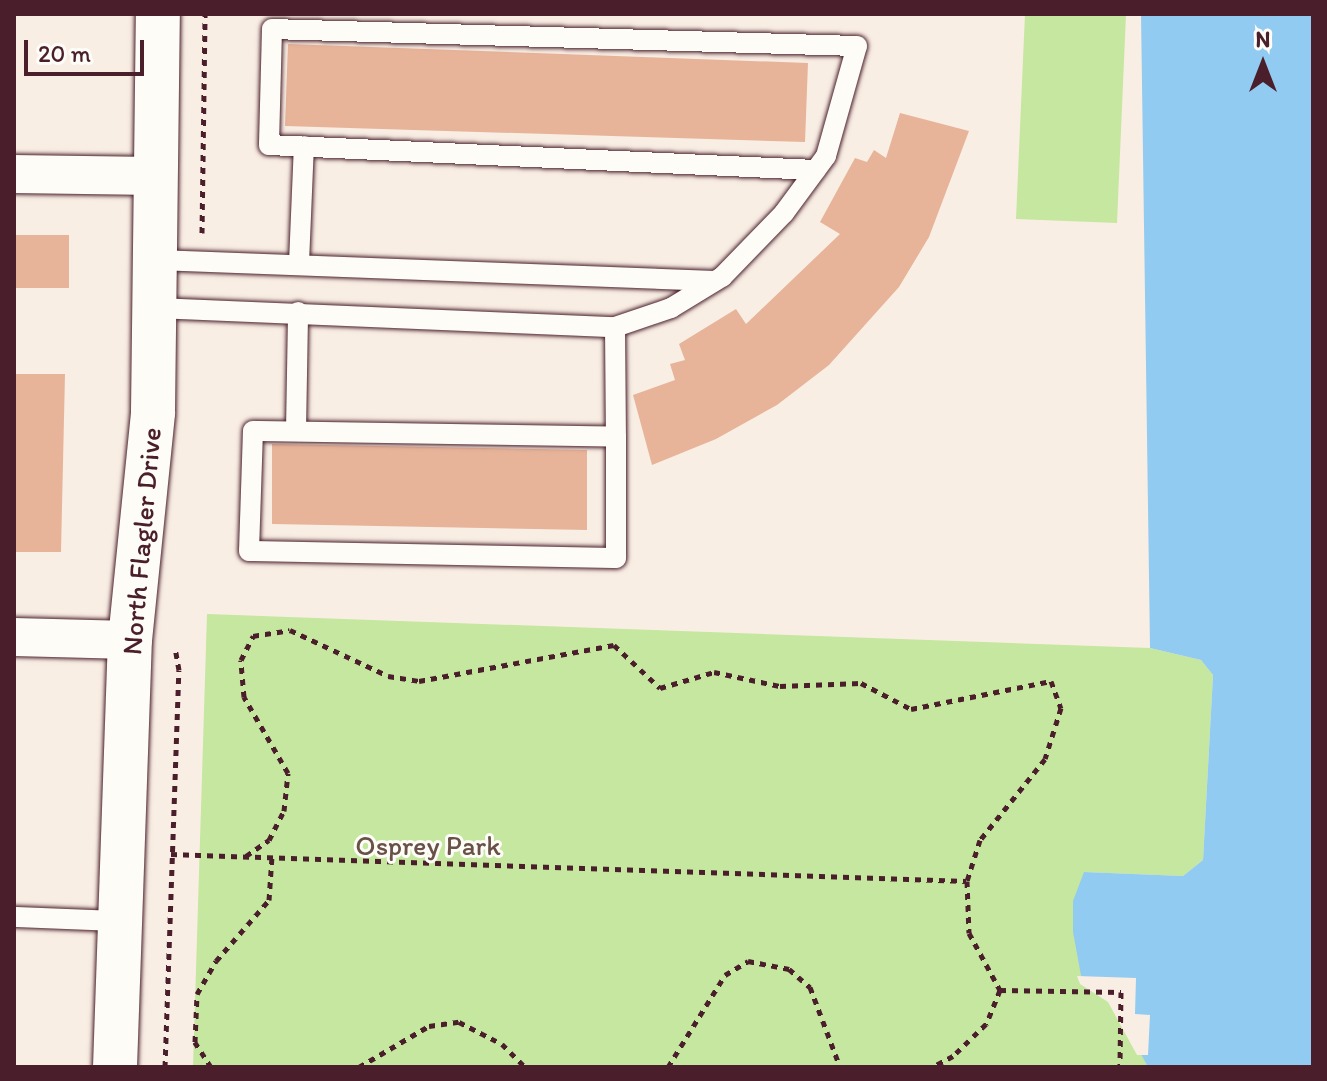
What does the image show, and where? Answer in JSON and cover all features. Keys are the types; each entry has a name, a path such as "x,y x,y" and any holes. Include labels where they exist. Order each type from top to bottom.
{"street":[{"name":"North Flagler Drive","path":"115,1067 130,640 153,412 158,14"},
{"path":"14,174 154,176"},
{"path":"14,637 130,640"}],"lane":[{"path":"156,308 615,327 671,308 715,281 784,213 826,156 857,46 272,29 269,145 815,170"},
{"path":"299,263 304,146"},
{"path":"157,260 715,281"},
{"path":"296,431 298,312"},
{"path":"615,327 616,437 616,558 249,551 253,431 616,437"},
{"path":"14,917 119,921"}],"path":[{"path":"246,856 269,840 284,811 288,773 244,697 241,660 253,636 290,630 388,676 419,681 614,645 660,688 714,672 780,686 861,683 911,709 1051,681 1061,708 1045,759 980,840 967,881 969,933 1000,990"},
{"path":"165,1067 179,670"},
{"path":"171,854 967,881"},
{"path":"211,1067 195,1042 197,994 216,961 269,900 272,856"},
{"path":"668,1067 725,975 748,961 789,969 810,987 840,1067"},
{"path":"932,1067 953,1056 986,1024 1000,990"},
{"path":"1000,990 1121,992 1120,1067"},
{"path":"359,1067 429,1026 459,1022 502,1044 525,1067"}],"green space":[{"path":"1025,14 1126,14 1117,223 1016,219"},
{"name":"Osprey Park","path":"207,614 1150,648 1201,660 1213,675 1203,860 1183,876 1084,872 1136,978 1148,1067 193,1067"}],"water":[{"path":"1141,14 1313,14 1313,1067 1148,1067 1111,999 1082,981 1073,932 1073,901 1084,872 1183,876 1203,860 1213,675 1201,660 1150,648"}],"pier":[{"path":"1077,976 1136,978 1135,1014 1150,1015 1148,1055 1137,1055 1108,1002 1080,984"}],"building":[{"path":"288,44 808,63 805,142 285,126"},
{"path":"900,113 969,131 929,237 899,287 829,365 777,405 716,439 652,465 633,395 675,380 670,364 685,360 679,344 736,309 746,324 840,234 820,222 855,158 867,162 874,150 886,158"},
{"path":"14,235 69,235 69,288 14,288"},
{"path":"14,374 65,374 61,552 14,552"},
{"path":"272,444 587,450 587,530 272,524"}]}
